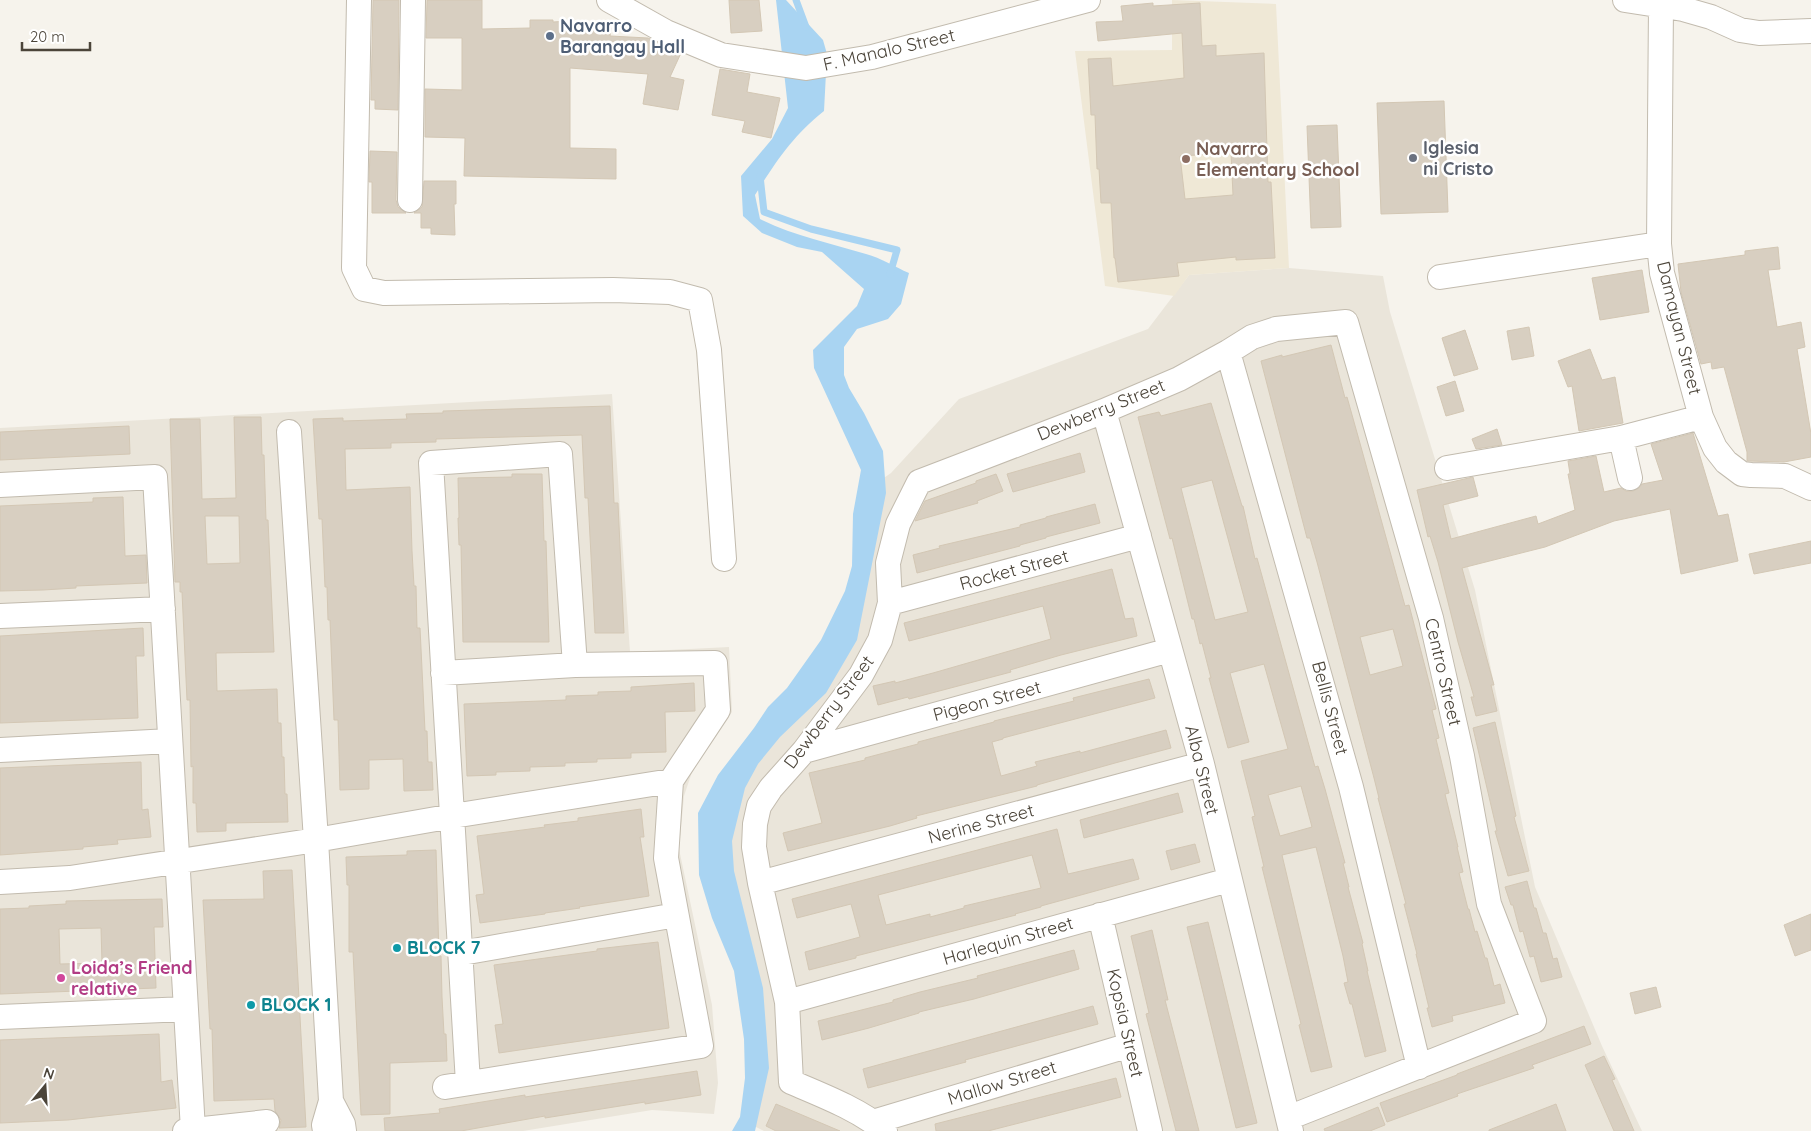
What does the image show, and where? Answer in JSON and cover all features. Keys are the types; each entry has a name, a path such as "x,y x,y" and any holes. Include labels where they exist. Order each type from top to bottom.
{"street":[{"path":"359,0 354,268 364,290 384,293 613,290 670,292 700,300 709,350 724,559"},
{"path":"410,200 413,0"},
{"name":"F. Manalo Street","path":"609,0 666,32 721,55 806,68 872,57 1088,0"},
{"path":"1625,0 1697,12 1740,30 1759,33 1811,31"},
{"name":"Damayan Street","path":"1661,5 1660,244 1662,272 1701,417 1716,448 1726,462 1742,474 1785,476 1811,488"},
{"path":"1440,277 1660,244"},
{"name":"Dewberry Street","path":"879,1126 835,1101 791,1082 787,1002 760,883 754,847 755,824 759,806 770,788 804,751 861,675 880,640 890,603 888,563 898,524 919,482 1104,411 1179,379 1252,337 1276,329 1346,322"},
{"name":"Centro Street","path":"1346,322 1431,618 1462,756 1489,904 1534,1021 1419,1067"},
{"name":"Bellis Street","path":"1228,352 1351,787 1419,1067"},
{"name":"Alba Street","path":"1104,411 1202,764 1290,1124"},
{"path":"1447,468 1621,438 1701,417"},
{"path":"289,432 331,1101 324,1125 325,1131"},
{"path":"1621,438 1630,478"},
{"path":"468,1083 462,953 431,463 560,454 575,665"},
{"path":"0,485 155,477 186,1009 189,1130 267,1122"},
{"name":"Rocket Street","path":"890,603 1138,536"},
{"path":"0,616 163,609"},
{"name":"Pigeon Street","path":"804,751 1170,650"},
{"path":"443,673 575,665 715,663 718,710 671,781 666,858 702,1046 445,1087"},
{"path":"0,750 170,741"},
{"name":"Nerine Street","path":"760,883 1202,764"},
{"path":"0,882 70,878 316,840 671,781"},
{"name":"Harlequin Street","path":"787,1002 1229,880"},
{"path":"462,953 676,915"},
{"name":"Kopsia Street","path":"1100,915 1150,1131"},
{"path":"0,1017 186,1009"},
{"name":"Mallow Street","path":"879,1126 1130,1045"},
{"path":"1290,1124 1419,1067"},
{"path":"331,1101 343,1124 344,1131"}],"shaded area":[{"name":"Navarro Elementary School","path":"1172,0 1276,4 1289,268 1189,275 1174,296 1105,286 1075,51 1172,50"},
{"path":"1289,268 1383,276 1390,312 1475,590 1535,887 1602,1046 1642,1131 764,1131 750,1124 758,1026 719,849 743,772 821,684 878,482 891,473 959,399 1148,329 1189,275"},
{"path":"612,394 630,652 729,647 732,712 697,757 684,796 679,849 712,1005 718,1083 714,1114 652,1110 523,1131 0,1131 0,428"}],"water":[{"path":"776,0 786,0 823,40 827,54 824,111 803,130 786,150 755,195 760,219 799,235 872,256 909,273 901,304 888,319 857,329 844,347 844,375 883,451 886,493 857,640 826,693 780,737 758,764 745,788 732,841 734,871 763,988 769,1068 755,1131 732,1131 740,1117 745,1078 744,1039 734,971 712,918 699,875 698,813 718,775 768,707 787,688 821,640 845,591 852,566 853,514 861,470 814,368 813,350 857,306 864,289 822,252 797,247 762,233 743,216 741,176 772,139 788,108"}],"building":[{"path":"373,0 399,0 398,110 375,109 375,100 371,100"},
{"path":"427,0 482,0 482,29 530,28 530,20 553,20 553,22 570,21 570,26 611,28 610,36 648,38 681,53 670,77 684,80 678,110 643,104 648,74 570,68 570,148 616,149 616,179 464,176 465,138 425,137 425,89 462,90 462,38 426,38"},
{"path":"729,0 759,0 762,31 731,33"},
{"name":"Navarro Elementary School","path":"1153,3 1153,6 1200,3 1202,46 1216,45 1216,56 1264,53 1268,182 1271,182 1275,258 1236,260 1236,257 1177,263 1179,276 1118,282 1114,258 1111,203 1101,203 1099,169 1097,169 1095,115 1091,115 1088,59 1111,58 1113,86 1184,78 1182,33 1098,41 1096,22 1123,21 1121,6","holes":["1231,153 1233,195 1185,199 1180,156"]},
{"path":"720,69 750,74 747,92 780,98 771,138 742,132 745,121 712,115"},
{"name":"Iglesia ni Cristo","path":"1444,101 1448,212 1381,214 1377,103"},
{"path":"1337,125 1341,227 1311,228 1307,126"},
{"path":"370,151 397,152 396,200 398,207 406,213 372,213 372,182 369,182"},
{"path":"424,181 456,181 456,204 454,204 455,235 431,234 431,228 421,228 421,213 414,213 422,207"},
{"path":"1778,247 1780,269 1768,270 1777,327 1801,322 1805,347 1797,349 1811,434 1811,457 1784,462 1747,461 1747,452 1724,367 1712,369 1711,362 1701,364 1681,292 1678,264 1745,255 1745,251"},
{"path":"1642,270 1649,312 1600,320 1592,278"},
{"path":"1529,327 1534,356 1512,360 1507,331"},
{"path":"1465,330 1478,369 1454,376 1442,338"},
{"path":"1331,345 1405,606 1409,605 1436,709 1432,710 1439,738 1436,739 1449,793 1445,794 1463,872 1459,873 1468,909 1485,958 1487,958 1494,986 1500,984 1505,1003 1452,1016 1453,1021 1432,1027 1417,954 1404,904 1406,904 1374,778 1317,562 1310,538 1307,538 1261,361 1282,355 1282,357","holes":["1393,629 1403,666 1370,675 1360,637"]},
{"path":"1590,349 1602,380 1615,377 1623,423 1579,431 1572,386 1568,387 1558,361"},
{"path":"1455,381 1464,411 1446,416 1437,387"},
{"path":"1211,403 1243,506 1255,559 1257,558 1315,767 1318,766 1345,863 1343,863 1348,887 1363,943 1367,971 1386,1051 1365,1057 1352,1004 1350,1004 1344,983 1348,982 1343,956 1316,847 1282,855 1332,1067 1311,1072 1262,867 1264,867 1252,817 1255,816 1241,761 1288,749 1264,664 1230,673 1249,742 1228,748 1209,678 1211,678 1202,643 1200,644 1194,619 1192,619 1172,538 1170,539 1138,417 1159,412 1161,416","holes":["1212,480 1248,612 1215,620 1181,488","1301,786 1312,827 1280,836 1268,795"]},
{"path":"610,406 614,503 618,503 624,633 595,633 588,498 585,498 582,435 436,439 436,442 391,443 391,448 345,449 346,490 410,487 417,628 420,628 425,731 427,731 428,762 432,762 433,790 404,791 403,759 369,760 369,789 340,790 338,720 334,720 330,620 328,620 327,587 325,587 322,519 319,519 313,419 343,418 343,421 407,419 406,414 443,413 443,411"},
{"path":"234,417 261,417 274,652 216,653 217,691 277,689 278,723 281,723 288,822 226,823 226,831 197,832 196,803 193,803 190,700 187,700 182,592 180,592 180,582 175,582 170,419 200,419 202,499 236,498","holes":["205,516 239,516 240,563 207,564"]},
{"path":"129,426 130,454 0,460 0,432"},
{"path":"1497,429 1502,445 1476,449 1472,439"},
{"path":"1693,433 1718,516 1728,514 1738,561 1681,574 1670,509 1614,521 1545,547 1462,568 1494,685 1491,685 1497,711 1476,716 1471,697 1474,697 1438,562 1430,536 1428,537 1417,490 1473,477 1478,496 1443,505 1451,539 1536,516 1538,524 1575,510 1568,474 1570,474 1568,461 1596,456 1604,492 1621,488 1626,491 1633,491 1642,484 1663,480 1651,444"},
{"path":"1080,453 1085,472 1013,492 1007,474"},
{"path":"512,474 542,474 549,642 463,642 458,478 512,477"},
{"path":"996,474 1003,491 977,501 978,503 915,521 925,501"},
{"path":"123,497 125,556 146,555 147,583 0,591 0,506 93,502 93,498"},
{"path":"1095,504 1100,523 917,573 913,555 940,548 939,546 1020,527 1020,525 1046,517"},
{"path":"1811,541 1811,563 1754,574 1749,554"},
{"path":"1112,569 1125,619 1133,618 1137,636 1061,655 1010,670 1011,672 909,699 908,697 878,705 873,686 895,681 895,683 933,673 1051,639 1043,606 909,641 904,623"},
{"path":"143,628 144,656 136,656 138,718 0,723 0,636"},
{"path":"1149,679 1155,698 992,742 1001,776 1037,766 1035,762 1080,751 1080,753 1166,730 1171,748 1037,786 916,816 917,818 890,826 788,851 783,833 822,823 809,773 865,760 865,758 918,744 918,742 1074,701 1073,698"},
{"path":"694,683 695,711 665,712 666,752 631,753 631,758 597,759 597,762 565,763 565,766 530,767 530,771 496,772 496,775 467,776 464,704 566,700 566,696 598,695 598,692 631,691 631,687"},
{"path":"1495,722 1516,816 1514,817 1529,871 1508,876 1495,831 1497,831 1473,728"},
{"path":"141,762 142,810 148,809 151,837 117,840 118,844 83,847 83,849 0,855 0,768"},
{"path":"1178,793 1183,812 1084,838 1080,820"},
{"path":"641,809 644,837 640,837 649,896 480,923 476,895 484,894 477,836 545,827 544,825 578,821 578,818"},
{"path":"1057,829 1068,874 1133,859 1139,879 1041,906 1016,915 809,970 805,952 860,937 851,904 797,918 792,899","holes":["1032,855 1041,888 964,906 964,908 930,917 930,914 886,925 878,895"]},
{"path":"1195,844 1200,862 1171,870 1166,851"},
{"path":"436,850 439,956 441,956 447,1061 390,1063 390,1114 361,1115 353,952 349,952 349,885 347,885 346,857 407,855 407,851"},
{"path":"292,870 306,1127 279,1128 281,1120 275,1111 274,1099 214,1101 212,1029 210,1029 203,900 264,899 263,871"},
{"path":"1527,881 1543,933 1546,933 1553,959 1557,958 1562,977 1541,982 1534,956 1530,957 1523,931 1520,932 1513,905 1511,905 1505,887"},
{"path":"162,899 163,927 154,927 156,988 0,994 0,909 66,904 66,901","holes":["101,928 102,963 60,964 59,929"]},
{"path":"1811,914 1811,950 1795,956 1784,925"},
{"path":"1208,922 1257,1123 1236,1128 1187,927"},
{"path":"1152,930 1168,1000 1165,1000 1199,1131 1176,1131 1146,1014 1149,1013 1131,936"},
{"path":"658,942 669,1028 499,1053 495,1025 503,1024 494,965 597,951 597,949"},
{"path":"1074,950 1079,969 822,1040 818,1021 893,1002 893,1000 920,992 978,978 977,976"},
{"path":"1656,987 1661,1007 1635,1014 1630,993"},
{"path":"1093,1006 1098,1024 868,1088 863,1069"},
{"path":"1584,1026 1591,1044 1532,1065 1534,1068 1457,1094 1458,1096 1387,1122 1380,1103"},
{"path":"159,1034 161,1082 172,1080 176,1108 68,1120 0,1123 0,1040"},
{"path":"1604,1056 1615,1079 1612,1080 1634,1131 1614,1131 1585,1065"},
{"path":"697,1071 701,1095 545,1118 545,1116 461,1131 385,1131 384,1118 440,1113 439,1109"},
{"path":"1116,1078 1121,1097 988,1131 936,1131 935,1124"},
{"path":"776,1104 840,1131 776,1131 766,1126"},
{"path":"1556,1104 1566,1131 1489,1131 1489,1130"},
{"path":"1378,1107 1385,1125 1370,1131 1325,1131 1324,1129"}],"waterway":[{"path":"796,0 806,27"},
{"path":"760,176 764,212 811,229 897,250 890,274"}],"place":[{"name":"Navarro Barangay Hall","path":"550,36"},
{"name":"Iglesia ni Cristo","path":"1413,158"},
{"name":"Navarro Elementary School","path":"1186,159"},
{"name":"BLOCK 7","path":"397,948"},
{"name":"Loida’s Friend relative","path":"61,978"},
{"name":"BLOCK 1","path":"251,1005"}]}
